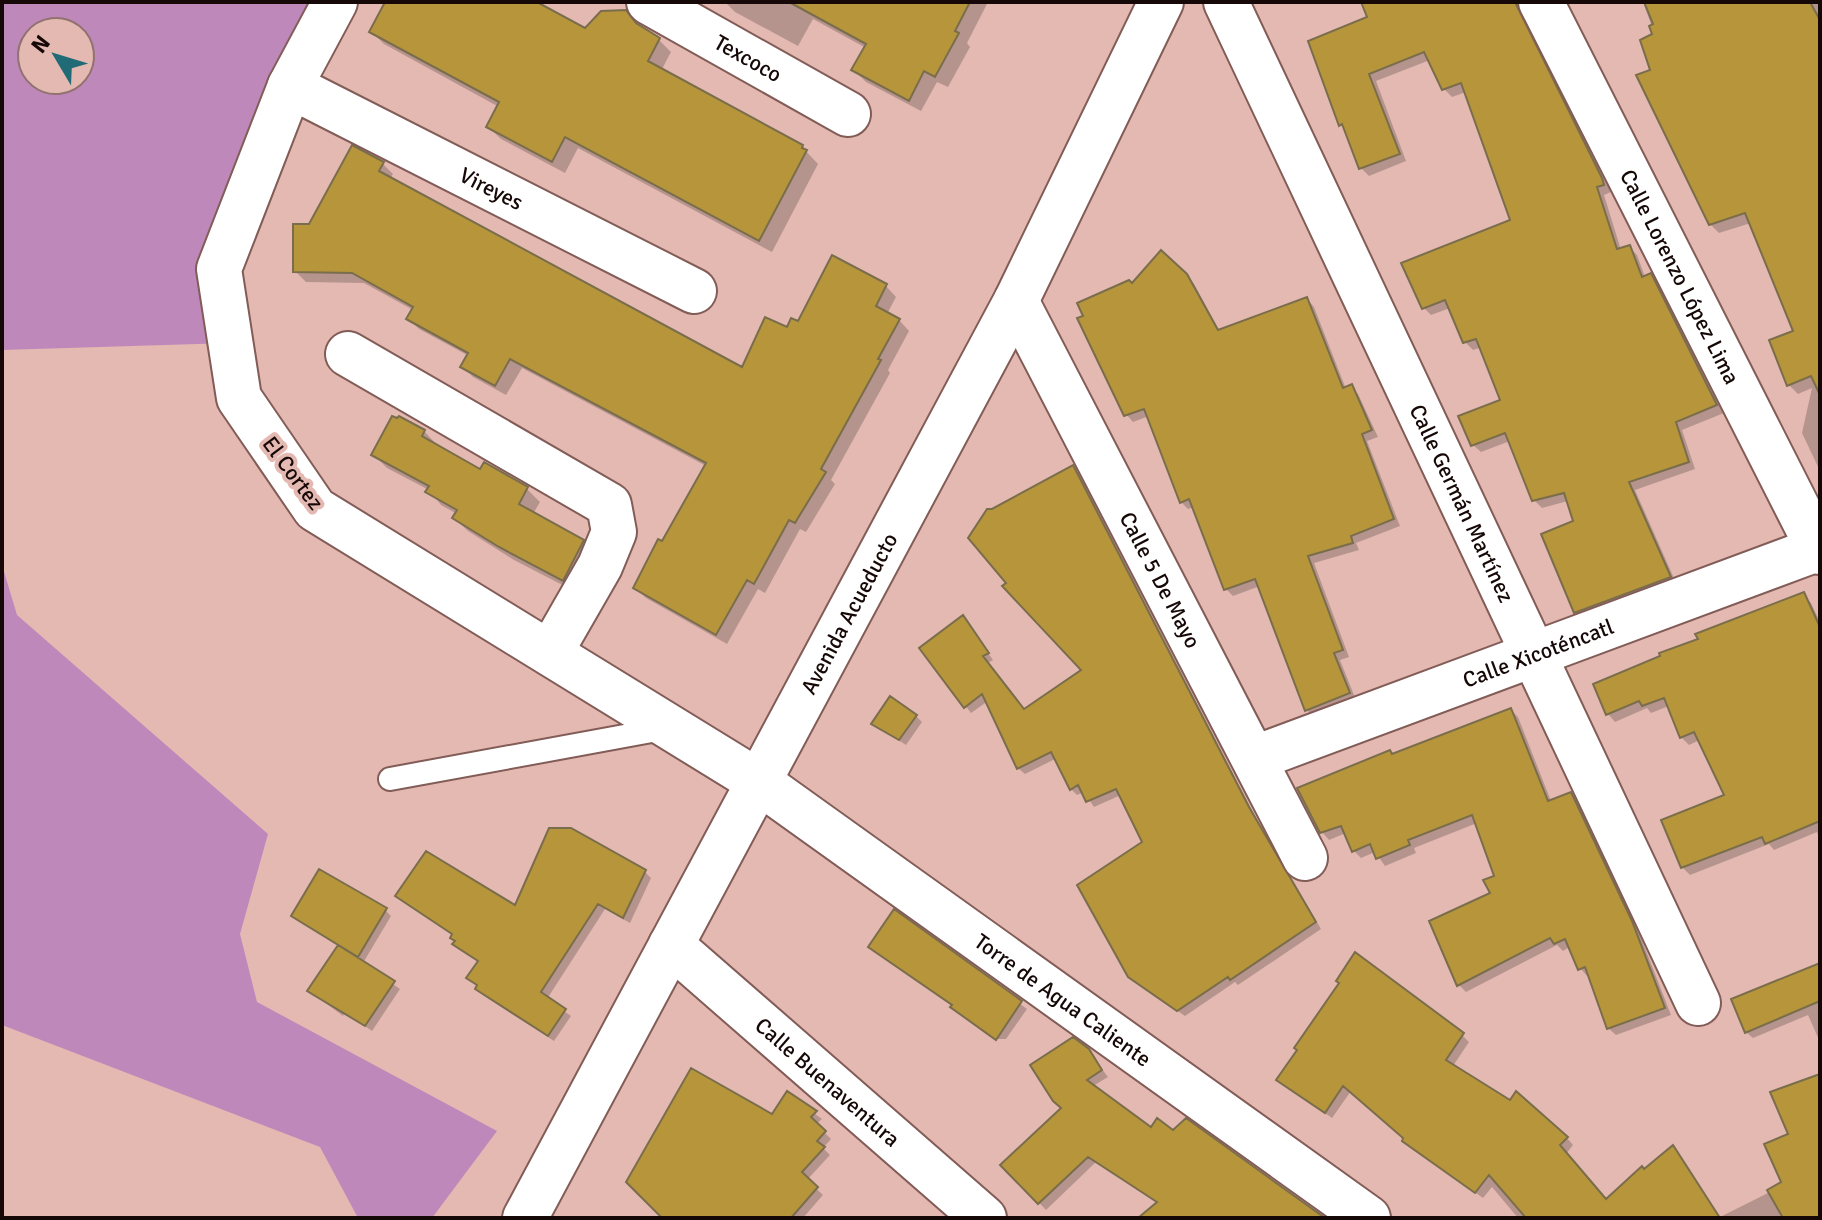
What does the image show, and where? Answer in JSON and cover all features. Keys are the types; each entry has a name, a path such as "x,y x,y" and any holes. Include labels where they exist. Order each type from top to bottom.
{"street":[{"name":"El Cortez","path":"335,2 290,86 219,269 239,398 315,509 759,782"},
{"name":"Texcoco","path":"649,2 848,114"},
{"name":"Avenida Acueducto","path":"525,1218 1016,301 1161,2"},
{"name":"Calle Germán Martínez","path":"1226,2 1698,1003"},
{"name":"Calle Lorenzo López Lima","path":"1541,2 1819,549"},
{"name":"Vireyes","path":"290,86 694,291"},
{"name":"Calle 5 De Mayo","path":"1016,301 1305,858"},
{"path":"348,354 609,505 614,532 600,566 550,653"},
{"name":"Calle Xicoténcatl","path":"1255,758 1531,653 1819,549"},
{"name":"Torre de Agua Caliente","path":"759,782 1368,1218"},
{"name":"Calle Buenaventura","path":"671,945 984,1218"}],"lane":[{"path":"390,779 669,728"}],"shaded area":[{"path":"2,2 335,2 219,269 230,343 2,350"},
{"path":"2,565 17,615 268,834 240,934 257,1002 497,1131 432,1218 358,1218 320,1147 2,1025"}],"building":[{"path":"385,2 537,2 585,28 601,11 626,10 636,23 660,38 648,61 803,145 802,148 807,150 759,241 565,137 552,162 486,127 499,102 369,32"},
{"path":"789,2 970,2 955,31 959,33 935,77 924,71 909,101 851,70 866,44"},
{"path":"1361,2 1515,2 1602,178 1604,185 1597,187 1617,249 1630,245 1642,277 1651,273 1717,405 1676,422 1689,462 1629,482 1671,577 1574,613 1541,534 1573,521 1564,493 1532,501 1505,433 1471,446 1458,416 1500,400 1476,339 1463,343 1445,300 1422,309 1401,263 1510,220 1461,83 1442,90 1424,52 1369,74 1400,154 1359,169 1342,124 1339,126 1308,41 1367,17"},
{"path":"1644,2 1810,2 1820,20 1820,395 1811,376 1787,386 1769,340 1793,331 1745,213 1709,225 1636,75 1650,70 1640,40 1652,34 1649,26 1653,24"},
{"path":"352,145 384,162 379,171 742,367 765,317 787,327 791,318 798,321 832,255 887,284 876,306 900,319 878,359 881,360 821,469 826,472 795,523 789,520 754,584 747,580 716,635 633,588 658,539 662,541 706,463 510,359 495,386 460,367 468,353 406,319 413,307 352,273 293,272 293,224 309,224"},
{"path":"1161,250 1187,274 1218,330 1307,297 1343,388 1352,384 1372,430 1362,434 1394,519 1351,536 1353,543 1308,556 1343,650 1334,653 1350,693 1305,711 1255,579 1224,590 1189,499 1180,503 1144,409 1124,416 1077,318 1083,316 1077,303 1129,280 1132,283"},
{"path":"392,416 399,416 425,430 422,436 480,469 484,462 528,487 519,504 584,540 563,581 452,518 457,510 425,492 429,486 371,455"},
{"path":"1073,465 1249,807 1316,922 1230,980 1228,977 1177,1011 1128,977 1077,885 1142,842 1116,789 1086,802 1078,785 1070,790 1051,752 1017,769 982,694 964,708 919,648 963,615 989,653 983,656 1024,709 1081,670 1002,586 1006,583 968,538 987,509"},
{"path":"1804,592 1820,627 1820,821 1765,844 1762,837 1681,868 1661,820 1724,795 1694,732 1680,738 1664,698 1642,706 1639,701 1606,715 1593,684 1660,656 1659,653 1698,639 1695,634"},
{"path":"890,696 917,715 899,740 871,724"},
{"path":"1511,708 1548,801 1571,792 1632,921 1665,1008 1607,1029 1585,967 1578,970 1565,939 1554,944 1550,938 1457,986 1429,921 1490,893 1483,880 1494,876 1472,815 1408,840 1410,845 1376,859 1370,844 1352,852 1341,826 1320,833 1297,788 1390,750 1392,754"},
{"path":"549,828 571,828 646,870 623,918 598,904 541,992 566,1009 548,1036 475,989 477,985 466,978 478,961 452,944 455,941 450,938 452,934 395,896 426,851 515,905"},
{"path":"319,869 387,908 358,957 291,916"},
{"path":"894,909 1022,1001 996,1040 950,1007 952,1005 868,947"},
{"path":"338,945 395,981 365,1026 307,991"},
{"path":"1355,952 1464,1033 1446,1060 1510,1100 1516,1091 1568,1137 1560,1145 1606,1199 1642,1166 1644,1169 1673,1145 1720,1218 1526,1218 1489,1175 1475,1193 1402,1141 1403,1138 1343,1086 1325,1113 1276,1080 1339,983 1336,981"},
{"path":"1820,963 1820,1001 1745,1033 1731,999"},
{"path":"1073,1037 1089,1049 1102,1070 1087,1080 1151,1127 1157,1118 1173,1130 1186,1118 1325,1218 1138,1218 1157,1202 1088,1157 1038,1204 1000,1165 1061,1108 1030,1065"},
{"path":"691,1068 772,1114 787,1091 817,1111 811,1117 826,1131 817,1141 825,1147 802,1172 818,1187 791,1218 662,1218 626,1182"},
{"path":"1820,1074 1820,1218 1783,1218 1767,1190 1781,1182 1764,1144 1788,1134 1770,1092"}]}
